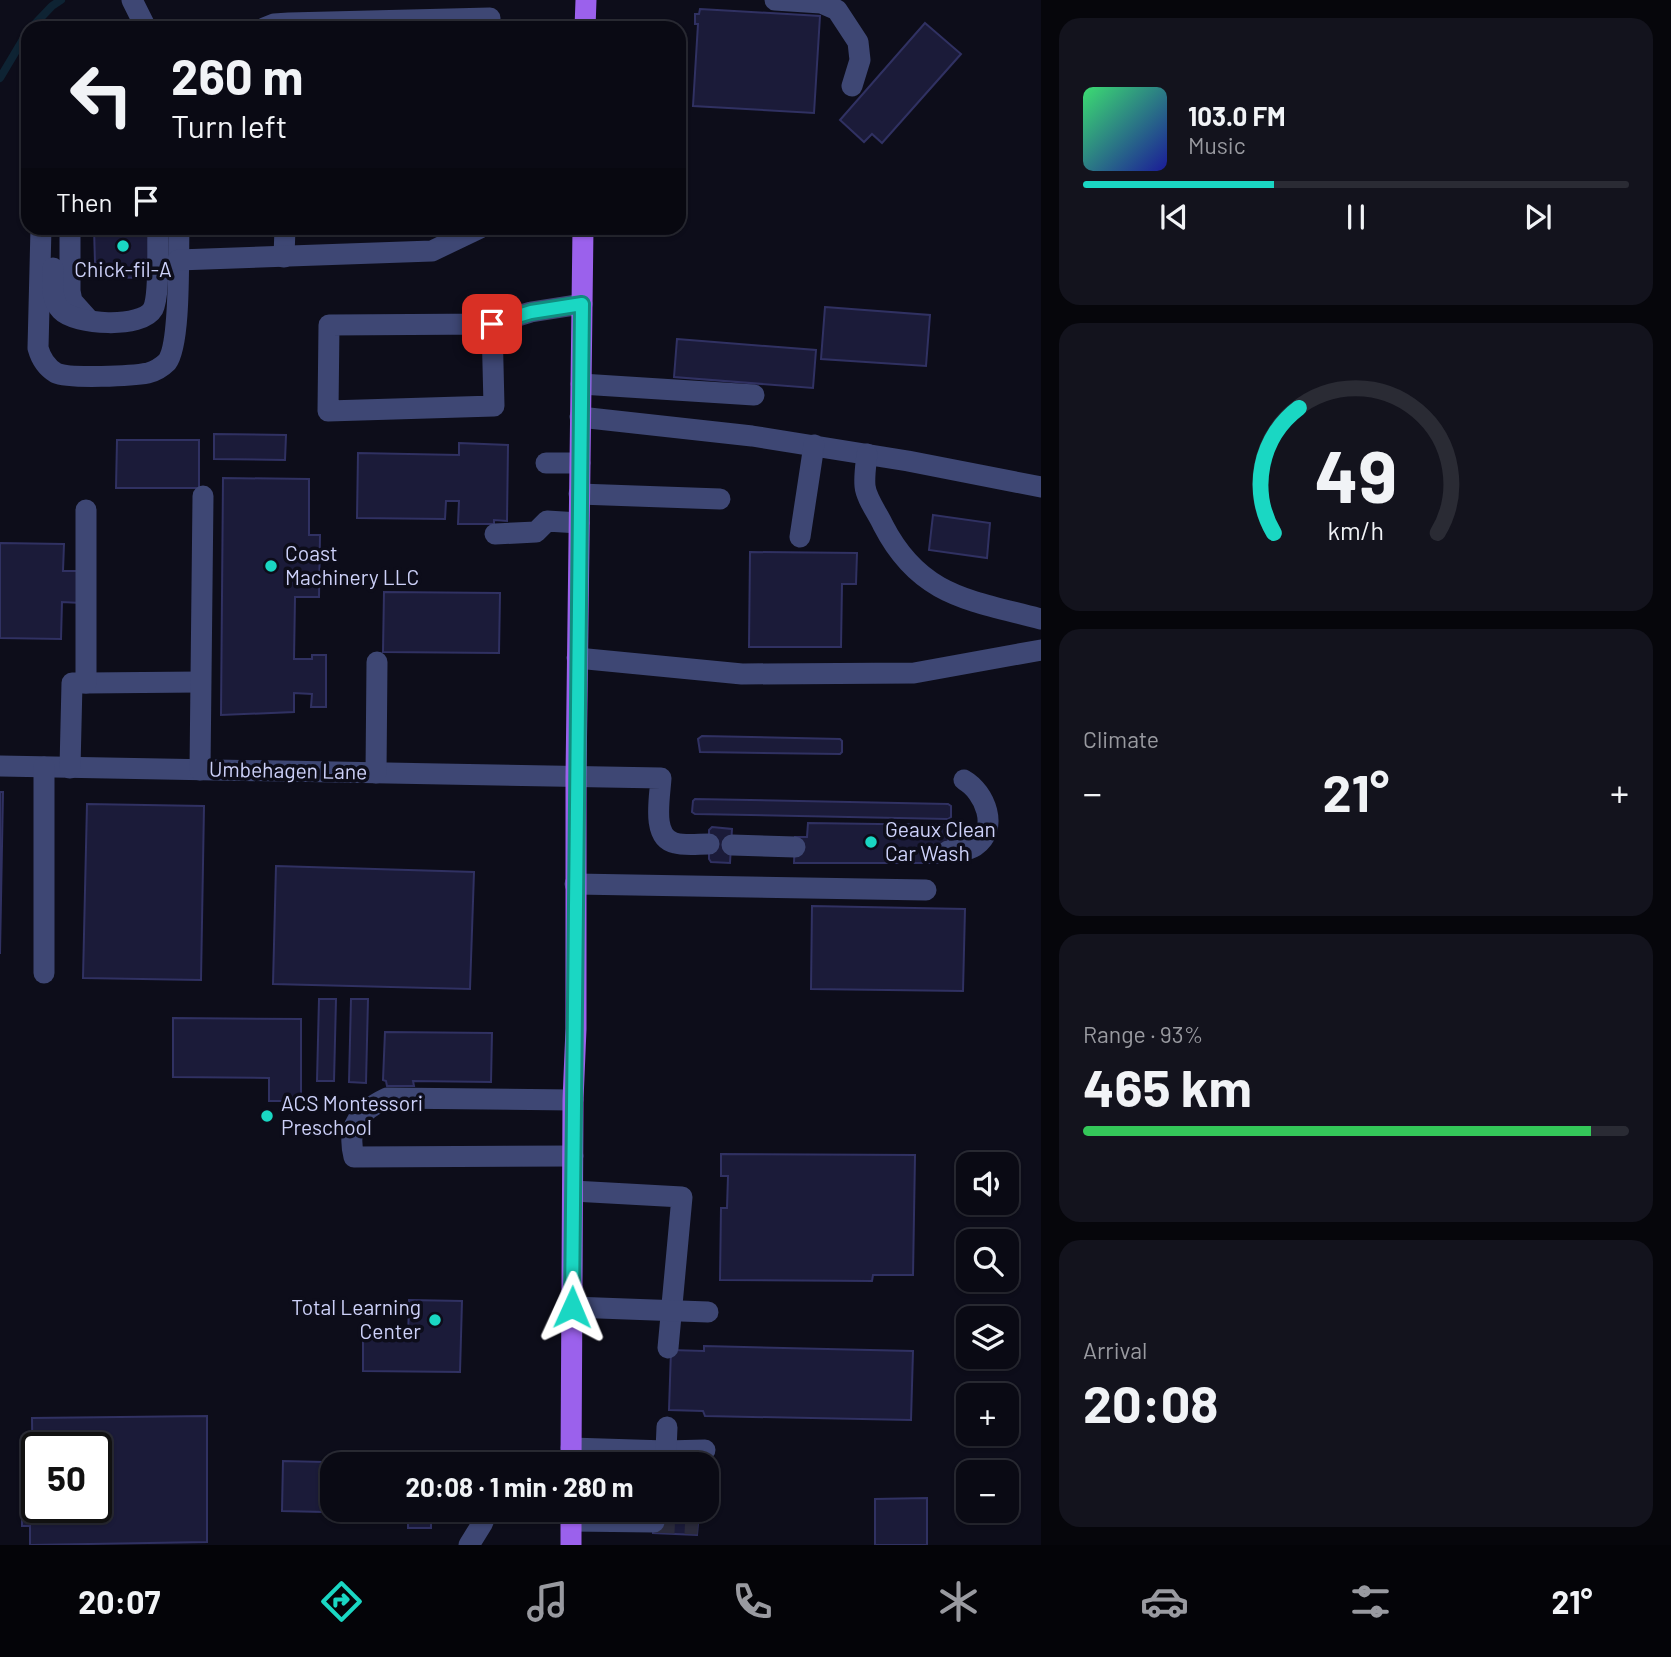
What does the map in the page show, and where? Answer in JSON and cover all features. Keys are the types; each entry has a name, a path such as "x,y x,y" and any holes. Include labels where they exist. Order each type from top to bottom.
{"main road":[{"path":"585,21 586,0"},
{"path":"571,1452 583,235"},
{"path":"571,1522 571,1545"}],"street":[{"path":"132,0 142,21"},
{"path":"775,0 821,3 837,10 858,42 860,60 852,86"},
{"path":"403,21 489,18 489,21"},
{"path":"41,235 38,348 41,358 57,373 72,377 148,373 165,364 174,344 179,235"},
{"path":"54,235 52,286 55,300 61,310 72,318 90,321 141,320 150,314 156,297 158,235"},
{"path":"70,235 70,291 79,310 90,321"},
{"path":"284,257 285,235"},
{"path":"178,260 432,251 465,235"},
{"path":"492,324 494,406 328,411 329,326 492,324 531,312 582,304"},
{"path":"580,384 754,395"},
{"path":"580,417 814,445 1041,487"},
{"path":"800,537 814,445"},
{"path":"867,454 865,488 895,547 910,565 929,582 957,596 1041,620"},
{"path":"546,463 580,463"},
{"path":"579,494 720,499"},
{"path":"200,770 202,496"},
{"path":"86,510 86,683"},
{"path":"495,534 536,532 547,521 579,523"},
{"path":"577,658 742,674 914,673 1041,650"},
{"path":"376,773 377,662"},
{"path":"70,768 72,683 201,682"},
{"name":"Umbehagen Lane","path":"0,766 661,778 659,829 664,837 673,843 709,844"},
{"path":"44,767 44,973"},
{"path":"948,851 961,851 975,846 987,827 987,807 981,794 974,785 964,780"},
{"path":"732,845 795,847"},
{"path":"575,884 926,890"},
{"path":"573,1100 387,1098 368,1108 357,1121 351,1138 354,1157 573,1156"},
{"path":"573,1191 682,1198 668,1348"},
{"path":"572,1307 708,1312"},
{"path":"666,1451 667,1427"},
{"path":"647,1452 705,1450"},
{"path":"469,1545 482,1522"}],"building":[{"path":"700,9 820,16 814,113 693,106 698,24 695,24 695,14 699,14"},
{"path":"925,23 961,54 882,143 872,134 864,142 840,120"},
{"name":"Chick-fil-A","path":"94,235 151,235 150,263 144,263 144,278 102,277 102,263 95,263"},
{"path":"825,307 930,315 926,366 821,359"},
{"path":"677,339 816,350 813,388 674,377"},
{"path":"214,434 286,435 285,460 214,459"},
{"path":"117,440 199,440 199,488 116,488"},
{"path":"459,443 508,445 507,521 494,520 494,524 458,524 459,501 446,501 445,519 357,518 358,453 459,455"},
{"name":"Coast Machinery LLC","path":"223,478 309,479 309,535 320,535 319,597 295,597 294,659 312,659 312,655 326,655 326,707 311,707 312,694 294,693 294,712 221,715"},
{"path":"933,515 990,523 987,558 929,550"},
{"path":"0,543 64,544 63,571 81,571 81,603 62,602 61,639 0,638"},
{"path":"750,552 857,553 856,584 842,584 841,647 749,647"},
{"path":"384,592 500,593 499,653 383,652"},
{"path":"702,736 840,739 842,752 700,752 698,739"},
{"path":"0,792 3,792 0,954"},
{"path":"695,799 948,804 951,806 951,817 695,814 692,812"},
{"path":"87,804 204,806 201,980 83,978"},
{"name":"Geaux Clean Car Wash","path":"808,823 948,825 948,863 794,863 795,837 807,837"},
{"path":"712,827 732,829 730,863 711,862 709,859 709,830"},
{"path":"276,866 474,872 470,989 273,984"},
{"path":"812,906 965,909 963,991 811,989"},
{"path":"319,999 336,999 334,1081 317,1081"},
{"path":"351,999 368,999 366,1083 349,1082"},
{"path":"173,1018 301,1019 301,1101 269,1101 269,1078 173,1077"},
{"name":"ACS Montessori Preschool","path":"385,1032 492,1033 491,1082 413,1081 414,1086 387,1086 383,1080"},
{"path":"721,1154 915,1155 913,1275 873,1275 872,1281 720,1280 721,1208 727,1208 728,1176 721,1176"},
{"name":"Total Learning Center","path":"409,1300 462,1301 460,1372 363,1371 363,1339 408,1340"},
{"path":"704,1346 913,1351 911,1420 705,1416 703,1411 669,1410 671,1350 704,1351"},
{"path":"207,1416 207,1542 30,1545 30,1526 22,1526 22,1523 112,1523 112,1432 32,1432 32,1418"},
{"path":"283,1461 320,1462 320,1512 282,1511"},
{"path":"927,1498 927,1545 875,1545 875,1499"},
{"path":"408,1522 431,1522 431,1528 408,1528"},
{"path":"653,1522 698,1522 697,1535 653,1533"}],"waterway":[{"path":"38,21 61,0"},
{"path":"0,78 21,43"}],"tunnel":[{"path":"654,1522 698,1524"}],"place":[{"name":"Chick-fil-A","path":"123,246"},
{"name":"Coast Machinery LLC","path":"271,566"},
{"name":"Geaux Clean Car Wash","path":"871,842"},
{"name":"ACS Montessori Preschool","path":"267,1116"},
{"name":"Total Learning Center","path":"435,1320"}],"route":[{"path":"492,324 531,312 582,304 572,1307"}]}
